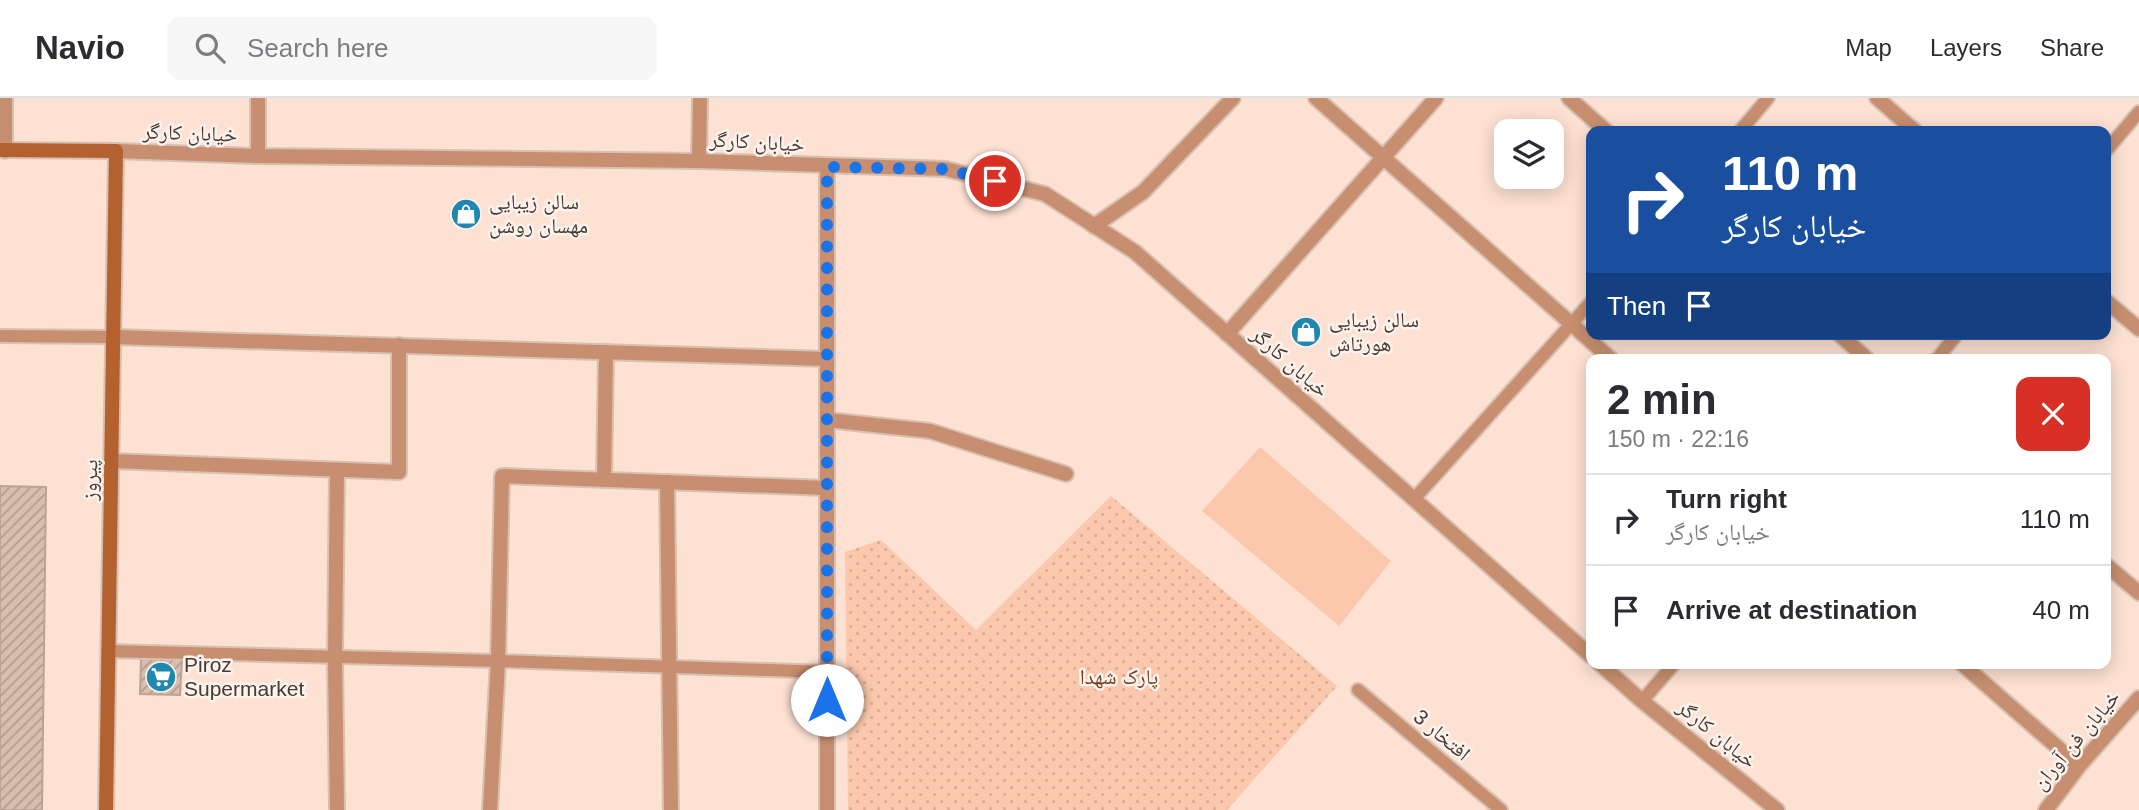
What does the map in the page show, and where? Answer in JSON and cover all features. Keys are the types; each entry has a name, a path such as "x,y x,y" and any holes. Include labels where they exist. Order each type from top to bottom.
{"street":[{"path":"2,151 5,98"},
{"path":"258,98 258,156"},
{"path":"699,161 700,98"},
{"path":"1094,226 1143,192 1233,98"},
{"path":"1316,98 1586,337"},
{"path":"1227,334 1436,98"},
{"path":"1569,98 1600,126"},
{"path":"1877,98 1908,126"},
{"name":"خیابان کارگر","path":"2,151 699,161 946,169 1045,194 1135,252 1586,652"},
{"name":"پیروز","path":"106,810 116,152"},
{"path":"827,167 827,810"},
{"path":"2111,305 2139,329"},
{"path":"113,337 827,359"},
{"path":"1589,340 1605,354"},
{"path":"1846,340 1861,354"},
{"path":"111,461 399,472 399,345"},
{"path":"604,480 607,352"},
{"path":"827,420 930,431 1066,474"},
{"path":"337,470 337,810"},
{"path":"490,810 498,661 502,476 827,488"},
{"path":"667,482 671,810"},
{"path":"2111,569 2139,593"},
{"name":"خیابان کارگر","path":"1607,669 1642,701 1777,810"},
{"path":"1968,669 2079,766"},
{"name":"خیابان فن آوران","path":"2046,810 2079,766 2139,698"}],"lane":[{"path":"1744,126 1768,98"},
{"path":"2111,145 2139,112"},
{"path":"1414,499 1586,308"},
{"path":"0,336 113,337"},
{"path":"1941,354 1952,340"},
{"path":"108,652 827,672"},
{"path":"1642,701 1670,669"},
{"name":"افتخار 3","path":"1358,690 1501,810"}],"green space":[{"path":"1260,447 1391,561 1339,626 1202,511"},
{"name":"پارک شهدا","path":"1111,496 1337,686 1227,810 848,810 845,552 881,540 976,630"}],"building":[{"path":"0,486 46,487 42,810 0,810"},
{"name":"Piroz Supermarket","path":"141,659 182,659 180,695 140,694"}],"place":[{"name":"سالن زیبایی مهسان روشن","path":"466,214"},
{"name":"سالن زیبایی هورتاش","path":"1306,332"},
{"name":"Piroz Supermarket","path":"161,677"}],"route":[{"path":"827,700 827,167 946,169 995,181"}]}
